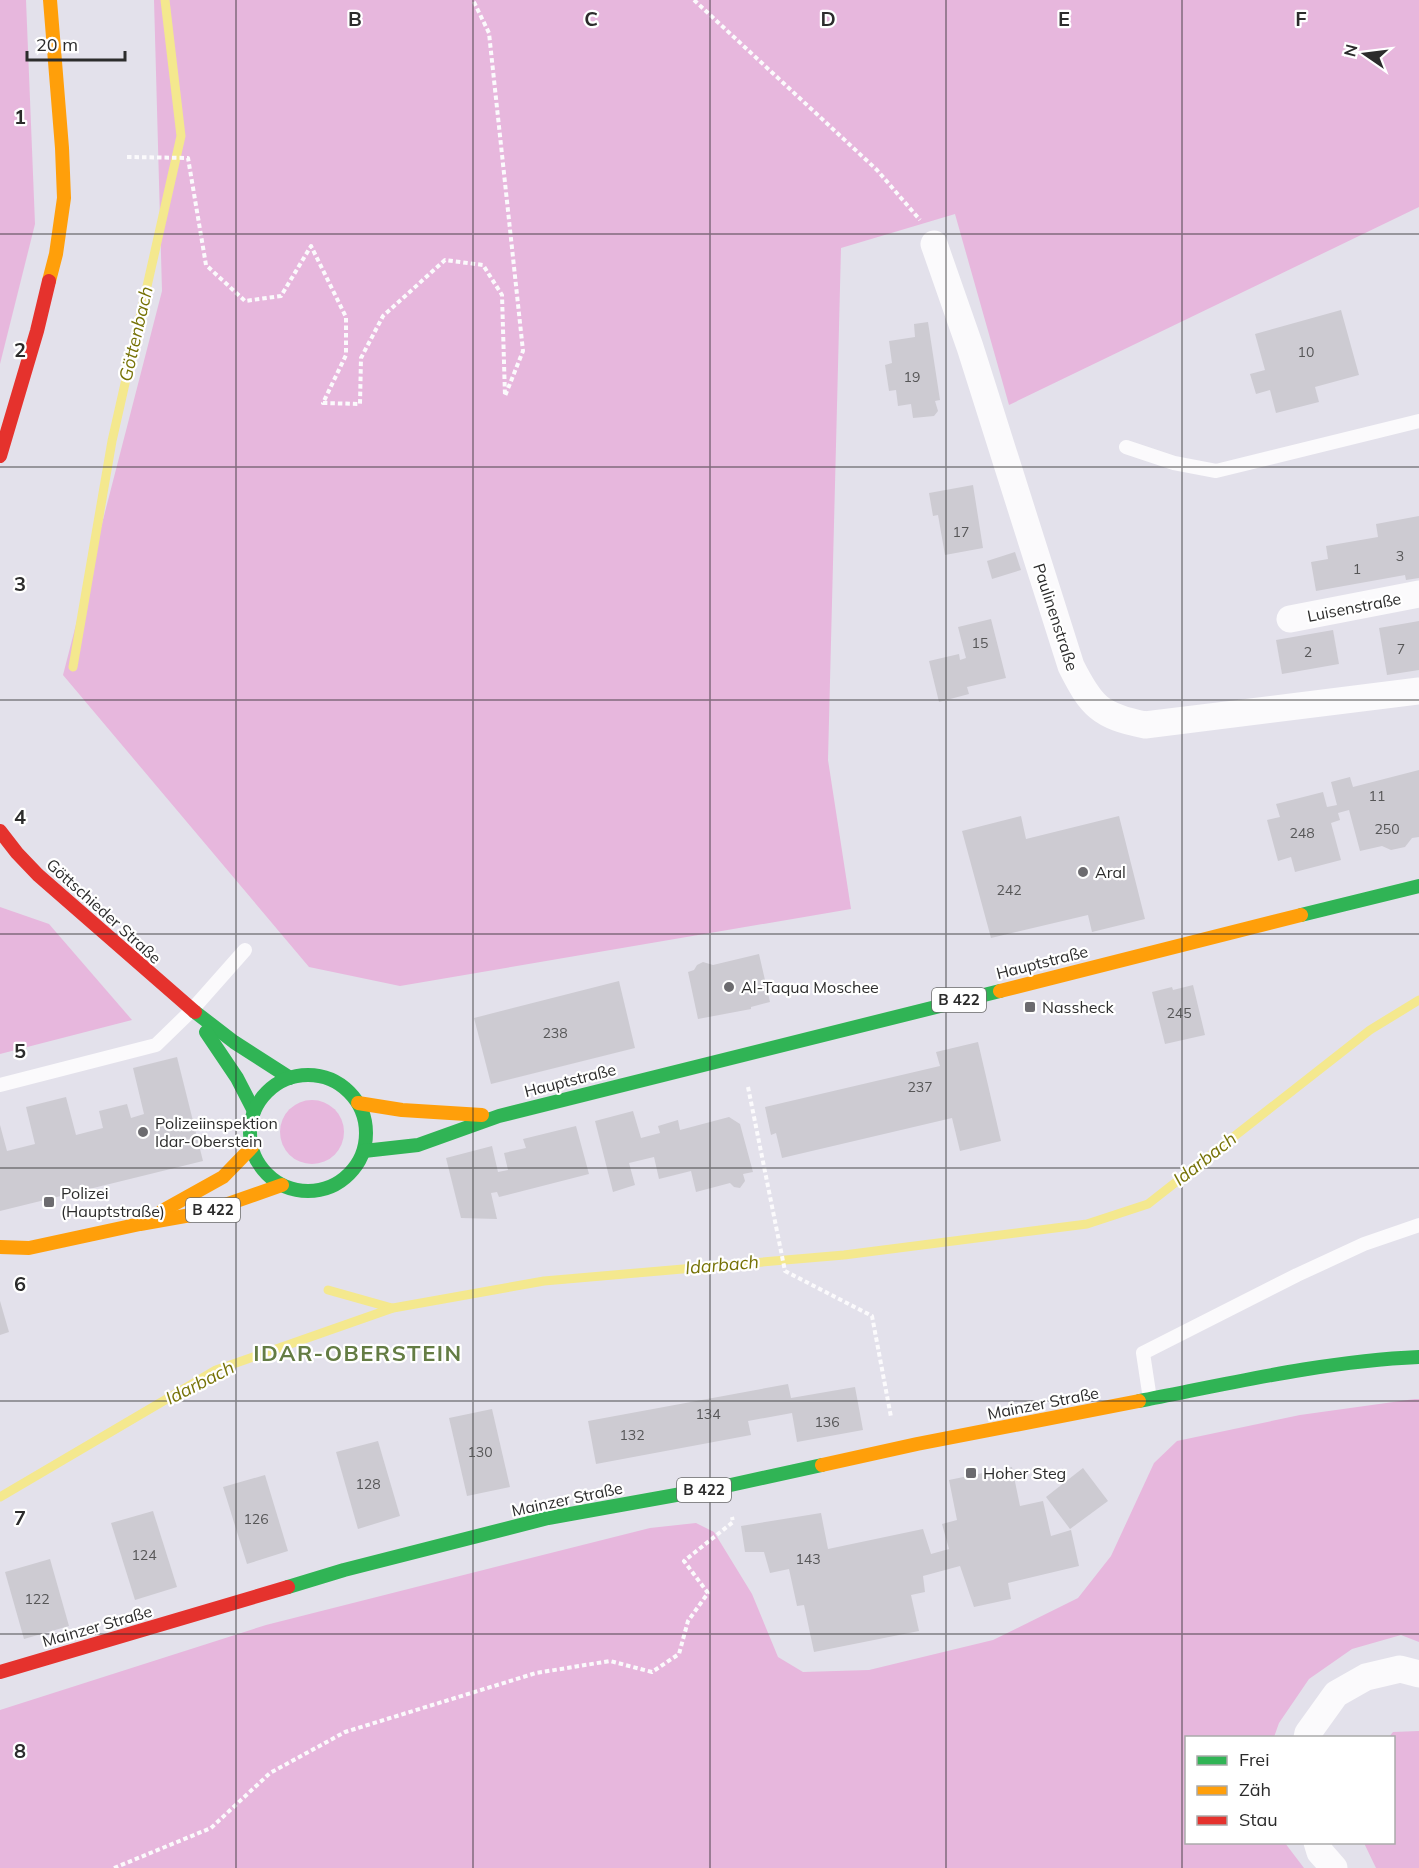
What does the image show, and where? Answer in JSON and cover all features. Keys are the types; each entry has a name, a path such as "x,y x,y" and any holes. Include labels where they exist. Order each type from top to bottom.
{"main road":[{"path":"0,456 51,276 64,198 50,0"},
{"name":"Göttschieder Straße","path":"0,831 45,881 191,1011 256,1058 290,1078"},
{"name":"Hauptstraße","path":"364,1152 418,1144 499,1116 1419,886"},
{"name":"Göttschieder Straße","path":"191,1011 237,1078 254,1111"},
{"path":"310,1075 329,1078 346,1088 358,1103 363,1112 367,1132 364,1152 348,1175 331,1187 310,1191 296,1190 282,1185 263,1170 252,1147 250,1133 254,1111 266,1093 290,1078 310,1075"},
{"name":"Hauptstraße","path":"358,1103 402,1110 499,1116"},
{"name":"B 422","path":"140,1224 223,1177 252,1147"},
{"name":"B 422","path":"0,1247 29,1248 56,1244 140,1224 202,1213 282,1185"},
{"name":"Mainzer Straße","path":"0,1672 344,1570 536,1521 726,1486 897,1449 1317,1367 1371,1359 1419,1357"}],"street":[{"name":"Paulinenstraße","path":"934,244 970,347 1071,666 1084,693 1100,710 1123,720 1145,725 1419,691"},
{"name":"Luisenstraße","path":"1290,619 1419,594"},
{"path":"1307,1736 1336,1694 1366,1677 1400,1669 1419,1674"},
{"path":"1318,1844 1320,1852 1334,1868"}],"lane":[{"path":"1126,447 1174,463 1216,471 1419,421"},
{"path":"0,1085 156,1046 191,1011 245,950"},
{"path":"1150,1399 1143,1353 1325,1262 1364,1244 1419,1225"}],"path":[{"path":"127,158 188,158 206,265 245,301 281,296 311,246 346,317 346,356 323,403 360,404 361,357 383,316 445,260 483,265 502,295 505,396 523,351 489,33 473,0"},
{"path":"694,0 876,170 917,216 934,244"},
{"path":"742,1054 785,1271 872,1316 897,1449"},
{"path":"114,1868 211,1828 270,1773 345,1732 536,1673 610,1661 652,1672 679,1654 688,1621 708,1593 684,1561 733,1522 726,1486"}],"shaded area":[{"path":"0,0 26,0 35,224 0,364"},
{"path":"154,0 1419,0 1419,207 1009,405 955,214 841,248 828,760 851,909 400,986 309,967 63,675 162,291"},
{"path":"0,907 49,924 132,1020 0,1054"},
{"path":"312,1100 330,1105 335,1109 339,1114 344,1132 339,1150 335,1155 330,1159 312,1164 294,1159 289,1155 285,1150 280,1132 285,1114 289,1109 294,1105"},
{"path":"1419,1399 1419,1642 1401,1635 1352,1649 1309,1679 1279,1723 1274,1736 1185,1736 1185,1844 1286,1844 1304,1868 0,1868 0,1710 266,1625 650,1528 696,1523 714,1532 752,1594 778,1657 803,1672 869,1670 993,1640 1078,1598 1111,1556 1154,1463 1177,1441 1300,1415"},
{"path":"1419,1731 1419,1868 1376,1868 1364,1844 1395,1844 1395,1736 1390,1736 1393,1732"}],"building":[{"path":"1341,310 1359,375 1315,387 1319,402 1276,413 1270,390 1256,394 1250,374 1265,370 1255,334"},
{"path":"928,322 940,400 935,401 938,411 934,416 913,418 911,404 898,406 896,390 889,391 885,365 892,363 889,341 915,337 914,324"},
{"path":"973,485 983,548 945,555 938,515 933,516 929,493"},
{"path":"1419,516 1419,578 1406,580 1405,575 1316,591 1311,562 1328,559 1326,546 1378,537 1376,524"},
{"path":"1015,552 1021,570 992,579 987,561"},
{"path":"991,619 1006,678 967,687 969,694 939,702 929,661 959,654 960,660 966,658 958,627"},
{"path":"1419,621 1419,670 1387,675 1379,628"},
{"path":"1333,630 1339,664 1282,674 1276,640"},
{"path":"1419,770 1419,837 1412,838 1405,847 1391,850 1382,846 1360,851 1349,810 1338,813 1340,820 1331,823 1341,860 1295,872 1291,857 1278,861 1267,820 1280,817 1276,804 1323,792 1327,807 1337,805 1331,782 1350,777 1353,787"},
{"path":"1021,816 1026,839 1119,816 1145,919 1092,932 1088,915 991,938 962,831"},
{"name":"Al-Taqua Moschee","path":"759,954 770,1002 751,1007 751,1009 698,1019 688,972 703,962 713,965"},
{"path":"619,981 635,1048 491,1084 474,1018"},
{"path":"1193,985 1205,1035 1165,1044 1152,992"},
{"path":"978,1042 1001,1141 960,1151 952,1118 782,1158 776,1133 771,1135 765,1107 940,1066 936,1052"},
{"name":"Polizeiinspektion Idar-Oberstein","path":"177,1057 203,1161 0,1211 0,1125 7,1151 35,1144 26,1107 66,1097 76,1135 103,1128 99,1111 127,1104 131,1118 144,1114 133,1068"},
{"path":"633,1111 641,1138 660,1133 658,1126 678,1120 680,1130 729,1117 740,1124 753,1172 743,1174 745,1181 740,1188 730,1183 696,1192 691,1171 659,1179 654,1157 629,1163 635,1185 613,1192 595,1121"},
{"path":"576,1126 589,1174 499,1197 497,1192 491,1193 497,1219 461,1218 446,1158 492,1146 498,1172 508,1170 504,1153 526,1148 523,1139"},
{"path":"0,1301 9,1332 0,1335"},
{"path":"788,1384 791,1398 855,1387 863,1430 797,1442 792,1413 748,1421 751,1435 596,1464 588,1421"},
{"path":"492,1409 510,1487 467,1496 449,1418"},
{"path":"378,1441 400,1516 358,1529 336,1452"},
{"path":"1012,1467 1020,1506 1043,1501 1051,1536 1071,1530 1079,1566 1008,1583 1011,1599 974,1607 960,1566 923,1576 925,1592 911,1595 919,1631 814,1652 804,1605 797,1606 789,1569 770,1573 764,1552 745,1552 741,1526 821,1513 828,1549 923,1529 931,1554 949,1549 942,1524 957,1520 949,1480"},
{"path":"1083,1468 1108,1501 1070,1529 1046,1497"},
{"path":"265,1475 288,1551 247,1564 223,1487"},
{"path":"153,1511 177,1587 135,1600 111,1523"},
{"path":"50,1559 69,1626 24,1639 5,1572"}],"waterway":[{"name":"Göttenbach","path":"73,667 112,441 181,136 165,0"},
{"name":"Idarbach","path":"0,1497 216,1370 393,1308 544,1281 844,1255 1087,1224 1148,1204 1370,1030 1419,1000"},
{"name":"Göttenbach","path":"328,1290 392,1308"}],"traffic: fast":[{"path":"1301,915 1419,886"},
{"path":"364,1151 418,1145 499,1116 1000,991"},
{"path":"195,1012 234,1042 290,1078"},
{"path":"206,1032 237,1078 254,1111"},
{"path":"308,1075 330,1079 349,1092 362,1111 366,1133 362,1155 349,1174 330,1187 308,1191 286,1187 267,1174 254,1155 250,1133 254,1111 267,1092 286,1079 308,1075"},
{"path":"1139,1401 1314,1368 1419,1357"},
{"path":"288,1587 344,1570 548,1518 726,1486 822,1465"}],"traffic: slow":[{"path":"49,281 56,254 64,198 50,0"},
{"path":"1000,991 1301,915"},
{"path":"358,1103 402,1110 482,1115"},
{"path":"162,1211 223,1177 252,1147"},
{"path":"0,1247 29,1248 202,1213 282,1185"},
{"path":"822,1465 1139,1401"}],"traffic: jam":[{"path":"0,456 37,331 49,281"},
{"path":"0,831 38,875 195,1012"},
{"path":"0,1672 288,1587"}],"place":[{"name":"Aral","path":"1083,872"},
{"name":"Al-Taqua Moschee","path":"729,987"},
{"name":"Nassheck","path":"1030,1007"},
{"name":"Polizeiinspektion Idar-Oberstein","path":"143,1132"},
{"name":"Polizei (Hauptstraße)","path":"49,1202"},
{"name":"Hoher Steg","path":"971,1473"}],"district":[{"name":"IDAR-OBERSTEIN","path":"358,1353"}]}
